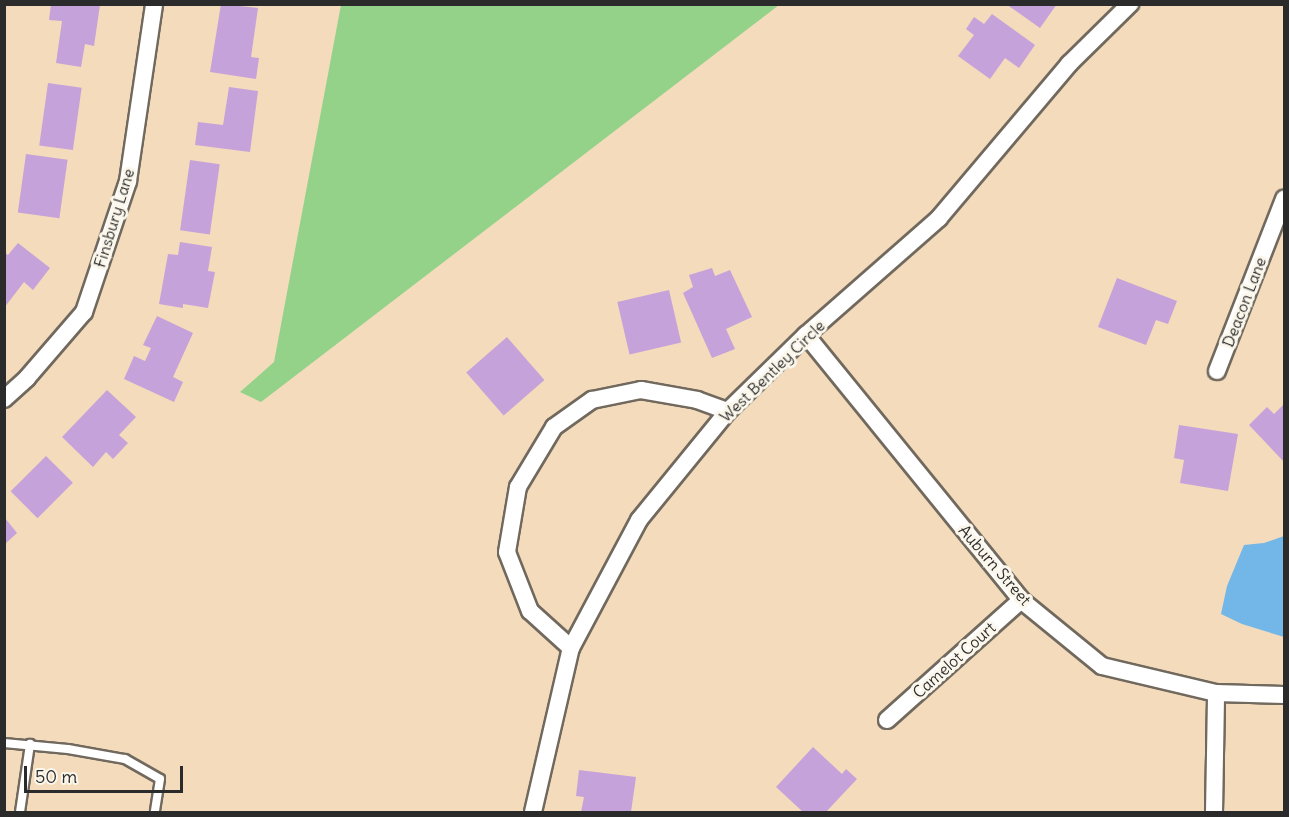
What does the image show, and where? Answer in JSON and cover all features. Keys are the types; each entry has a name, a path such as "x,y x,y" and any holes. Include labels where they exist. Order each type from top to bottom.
{"street":[{"name":"Finsbury Lane","path":"4,399 27,378 84,312 128,181 154,4"},
{"name":"West Bentley Circle","path":"533,813 571,648 639,520 728,411 806,335 939,218 1069,64 1130,4"},
{"name":"Deacon Lane","path":"1217,371 1284,199"},
{"name":"Auburn Street","path":"806,335 1022,600 1102,666 1216,693 1284,695"},
{"path":"571,648 530,611 507,552 518,488 554,427 592,400 641,390 697,400 728,411"},
{"name":"Camelot Court","path":"887,720 1022,600"},
{"path":"1214,813 1216,693"}],"lane":[{"path":"4,743 30,744 125,759 160,779 155,813"},
{"path":"20,813 30,744"}],"green space":[{"path":"341,4 779,5 261,402 240,392 274,362"}],"water":[{"path":"1284,536 1284,637 1242,624 1221,614 1227,586 1244,545 1264,543"}],"building":[{"path":"51,4 100,5 94,46 85,44 81,67 56,63 62,21 49,20"},
{"path":"221,4 258,8 251,57 259,58 256,79 210,72"},
{"path":"1006,4 1057,4 1040,28"},
{"path":"992,14 1035,45 1019,68 1005,58 990,79 958,56 974,35 966,29 974,17 984,24"},
{"path":"48,83 82,88 73,150 39,145"},
{"path":"229,87 258,91 250,152 195,145 198,122 223,125"},
{"path":"26,154 68,160 59,218 18,212"},
{"path":"190,160 220,164 210,234 180,230"},
{"path":"180,242 212,247 208,271 215,272 208,308 183,304 183,308 159,304 168,254 178,255"},
{"path":"18,243 50,268 33,290 24,282 4,308 4,252 8,255"},
{"path":"712,268 715,276 730,270 752,317 726,329 735,349 712,358 683,293 693,287 689,275"},
{"path":"1117,278 1177,301 1168,324 1156,320 1146,345 1098,327"},
{"path":"669,290 681,343 630,355 617,302"},
{"path":"157,316 193,333 173,377 183,382 174,402 124,379 134,356 145,361 151,348 143,345"},
{"path":"507,337 544,380 504,415 466,372"},
{"path":"107,390 136,417 119,435 128,443 113,459 106,452 93,467 62,437"},
{"path":"1284,404 1284,462 1249,425 1267,407 1274,414"},
{"path":"1179,425 1238,434 1228,491 1180,483 1184,460 1174,458"},
{"path":"46,456 73,483 38,518 11,491"},
{"path":"5,518 17,533 5,544"},
{"path":"813,747 842,774 846,769 857,779 826,812 803,812 776,787"},
{"path":"579,770 636,777 631,812 581,812 584,797 576,796"}]}
